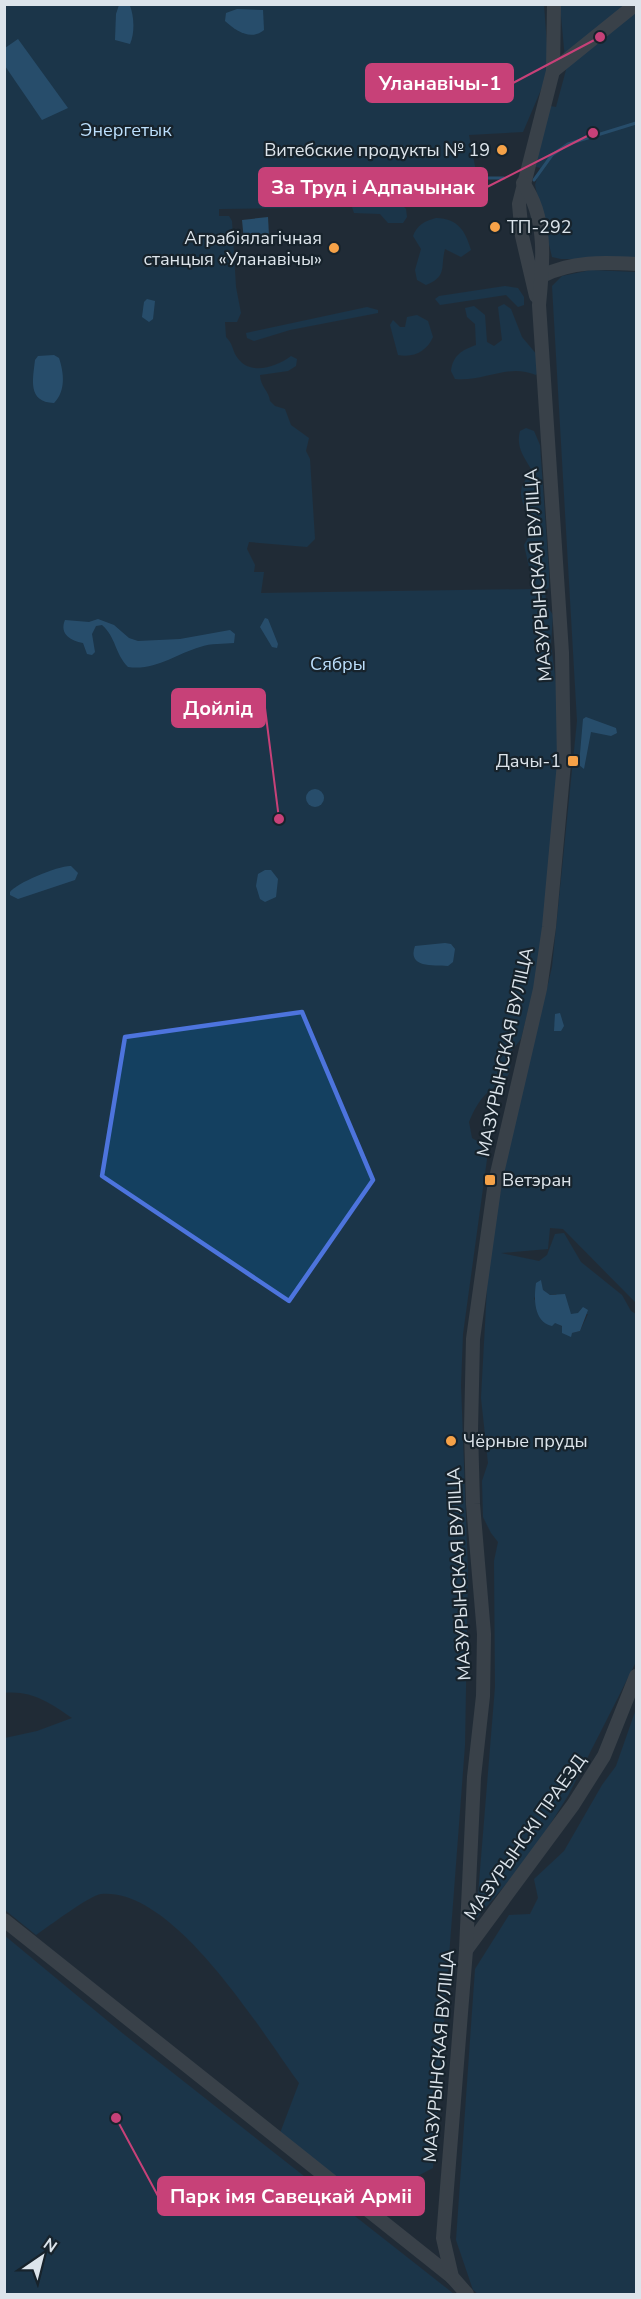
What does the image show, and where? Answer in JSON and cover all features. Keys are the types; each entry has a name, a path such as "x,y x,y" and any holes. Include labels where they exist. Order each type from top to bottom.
{"street":[{"path":"537,275 522,236 519,204 553,71 554,4"},
{"path":"553,71 636,4"},
{"path":"524,183 535,199 541,228 537,275"},
{"path":"537,275 583,263 636,264"},
{"name":"МАЗУРЫНСКАЯ ВУЛІЦА","path":"467,2295 452,2277 443,2238 466,1950 474,1777 483,1696 484,1634 473,1493 471,1382 473,1339 495,1182 540,989 549,927 564,763 562,653 537,275"},
{"name":"МАЗУРЫНСКІ ПРАЕЗД","path":"466,1950 573,1805 604,1756 636,1676"},
{"path":"4,1920 452,2277"},
{"path":"414,2247 429,2245 443,2238"}],"highlighted area":[{"path":"302,1012 373,1180 289,1301 102,1176 125,1037"}],"green space":[{"path":"4,5 544,5 549,71 523,132 469,135 479,187 381,203 400,203 406,209 407,217 403,223 388,223 380,214 354,213 352,207 219,209 219,216 229,216 232,221 236,287 241,313 237,322 225,322 226,337 240,361 247,366 262,368 277,364 291,356 297,359 296,366 288,371 260,375 260,379 270,401 275,406 285,409 291,425 309,438 306,451 310,459 315,539 307,547 249,542 247,549 255,565 254,572 264,572 261,593 534,589 524,545 534,519 523,504 521,495 531,469 521,451 519,442 520,431 526,428 534,431 540,445 549,571 549,587 545,592 547,606 553,615 551,644 560,715 558,783 534,987 521,1039 509,1054 508,1075 483,1097 469,1122 472,1138 482,1144 487,1159 463,1334 461,1385 468,1571 465,1745 433,2168 363,2204 280,2133 299,2083 213,1966 185,1937 157,1913 129,1898 101,1894 79,1905 36,1935 5,1910 5,1738 37,1731 72,1718 32,1696 4,1693"},
{"path":"560,5 636,5 636,259 552,257 535,185 540,168 533,166 550,106 556,107 566,70"},
{"path":"436,218 450,221 460,227 471,250 461,257 445,249 442,270 438,278 426,285 417,280 415,270 421,249 413,236 422,224"},
{"path":"591,270 636,272 636,1303 563,1229 550,1228 548,1249 501,1253 539,1261 547,1255 555,1234 564,1233 581,1262 622,1295 631,1311 636,1314 636,1662 569,1794 531,1855 476,1919 495,1687 494,1561 498,1542 483,1517 482,1481 488,1463 481,1398 489,1251 507,1157 552,967 577,721 552,286 562,276","holes":["541,1281 543,1291 550,1295 556,1294 571,1314 588,1314 580,1331 572,1333 555,1322 534,1299"]},
{"path":"505,286 518,288 524,297 524,305 518,307 506,295 440,305 435,299 439,296"},
{"path":"504,304 511,309 522,337 538,356 540,369 536,375 516,371 455,379 451,371 456,357 462,351 476,345 475,324 467,317 465,308 474,306 485,315 487,342 494,346 502,340 498,307"},
{"path":"367,307 378,310 378,313 290,330 254,341 247,338 246,333"},
{"path":"417,315 428,321 433,337 424,350 415,354 398,355 390,325 393,320 400,327 405,327 407,317"},
{"path":"636,1709 636,2294 478,2294 473,2290 456,2240 475,1969 509,1915 530,1914 538,1898 534,1879 564,1851 602,1785 616,1766"},
{"path":"4,1935 121,2032 454,2294 5,2294"}],"shaded area":[{"path":"119,5 130,6 133,30 130,44 115,40 116,14"},
{"path":"237,9 263,10 264,30 249,35 229,25 225,21 226,13"},
{"path":"18,39 68,108 42,120 5,66 5,48"},
{"path":"268,217 269,236 244,241 242,220"},
{"path":"147,299 155,301 153,319 149,322 142,317 144,302"},
{"path":"54,355 59,358 63,382 61,393 54,403 39,399 33,382 35,360 38,356"},
{"path":"265,618 268,619 278,644 277,648 272,647 260,627"},
{"path":"98,619 114,625 129,638 138,641 180,639 230,630 235,634 234,643 204,646 147,667 128,667 102,625 96,626 92,634 95,652 92,655 87,654 83,643 70,639 65,633 65,620 89,622"},
{"path":"586,717 616,728 617,733 611,736 591,732 584,769 579,765 583,719"},
{"path":"315,789 321,792 324,798 321,804 315,807 309,804 306,798 309,792"},
{"path":"71,866 78,873 75,880 18,899 10,895 14,888 29,880 48,871"},
{"path":"271,870 278,879 276,897 265,902 260,899 256,886 258,874"},
{"path":"451,944 455,949 453,962 448,966 423,964 415,958 415,946"},
{"path":"560,1013 564,1026 561,1031 554,1031 555,1014"},
{"path":"541,1280 543,1290 550,1295 565,1294 571,1314 578,1313 583,1307 588,1310 580,1331 572,1333 571,1337 562,1333 562,1326 555,1323 552,1326 541,1320 536,1308 535,1289 536,1283"}],"waterway":[{"path":"534,180 552,155 568,144 636,123"},
{"path":"348,202 482,178 504,178"}],"place":[{"name":"Уланавічы-1","path":"600,37"},
{"name":"За Труд і Адпачынак","path":"593,133"},
{"name":"Витебские продукты № 19","path":"502,150"},
{"name":"ТП-292","path":"495,227"},
{"name":"Аграбіялагічная станцыя «Уланавічы»","path":"334,248"},
{"name":"Дачы-1","path":"573,761"},
{"name":"Дойлід","path":"279,819"},
{"name":"Ветэран","path":"490,1180"},
{"name":"Чёрные пруды","path":"451,1441"},
{"name":"Парк імя Савецкай Арміі","path":"116,2118"}],"park label":[{"name":"Энергетык","path":"126,130"},
{"name":"Сябры","path":"338,664"}]}
